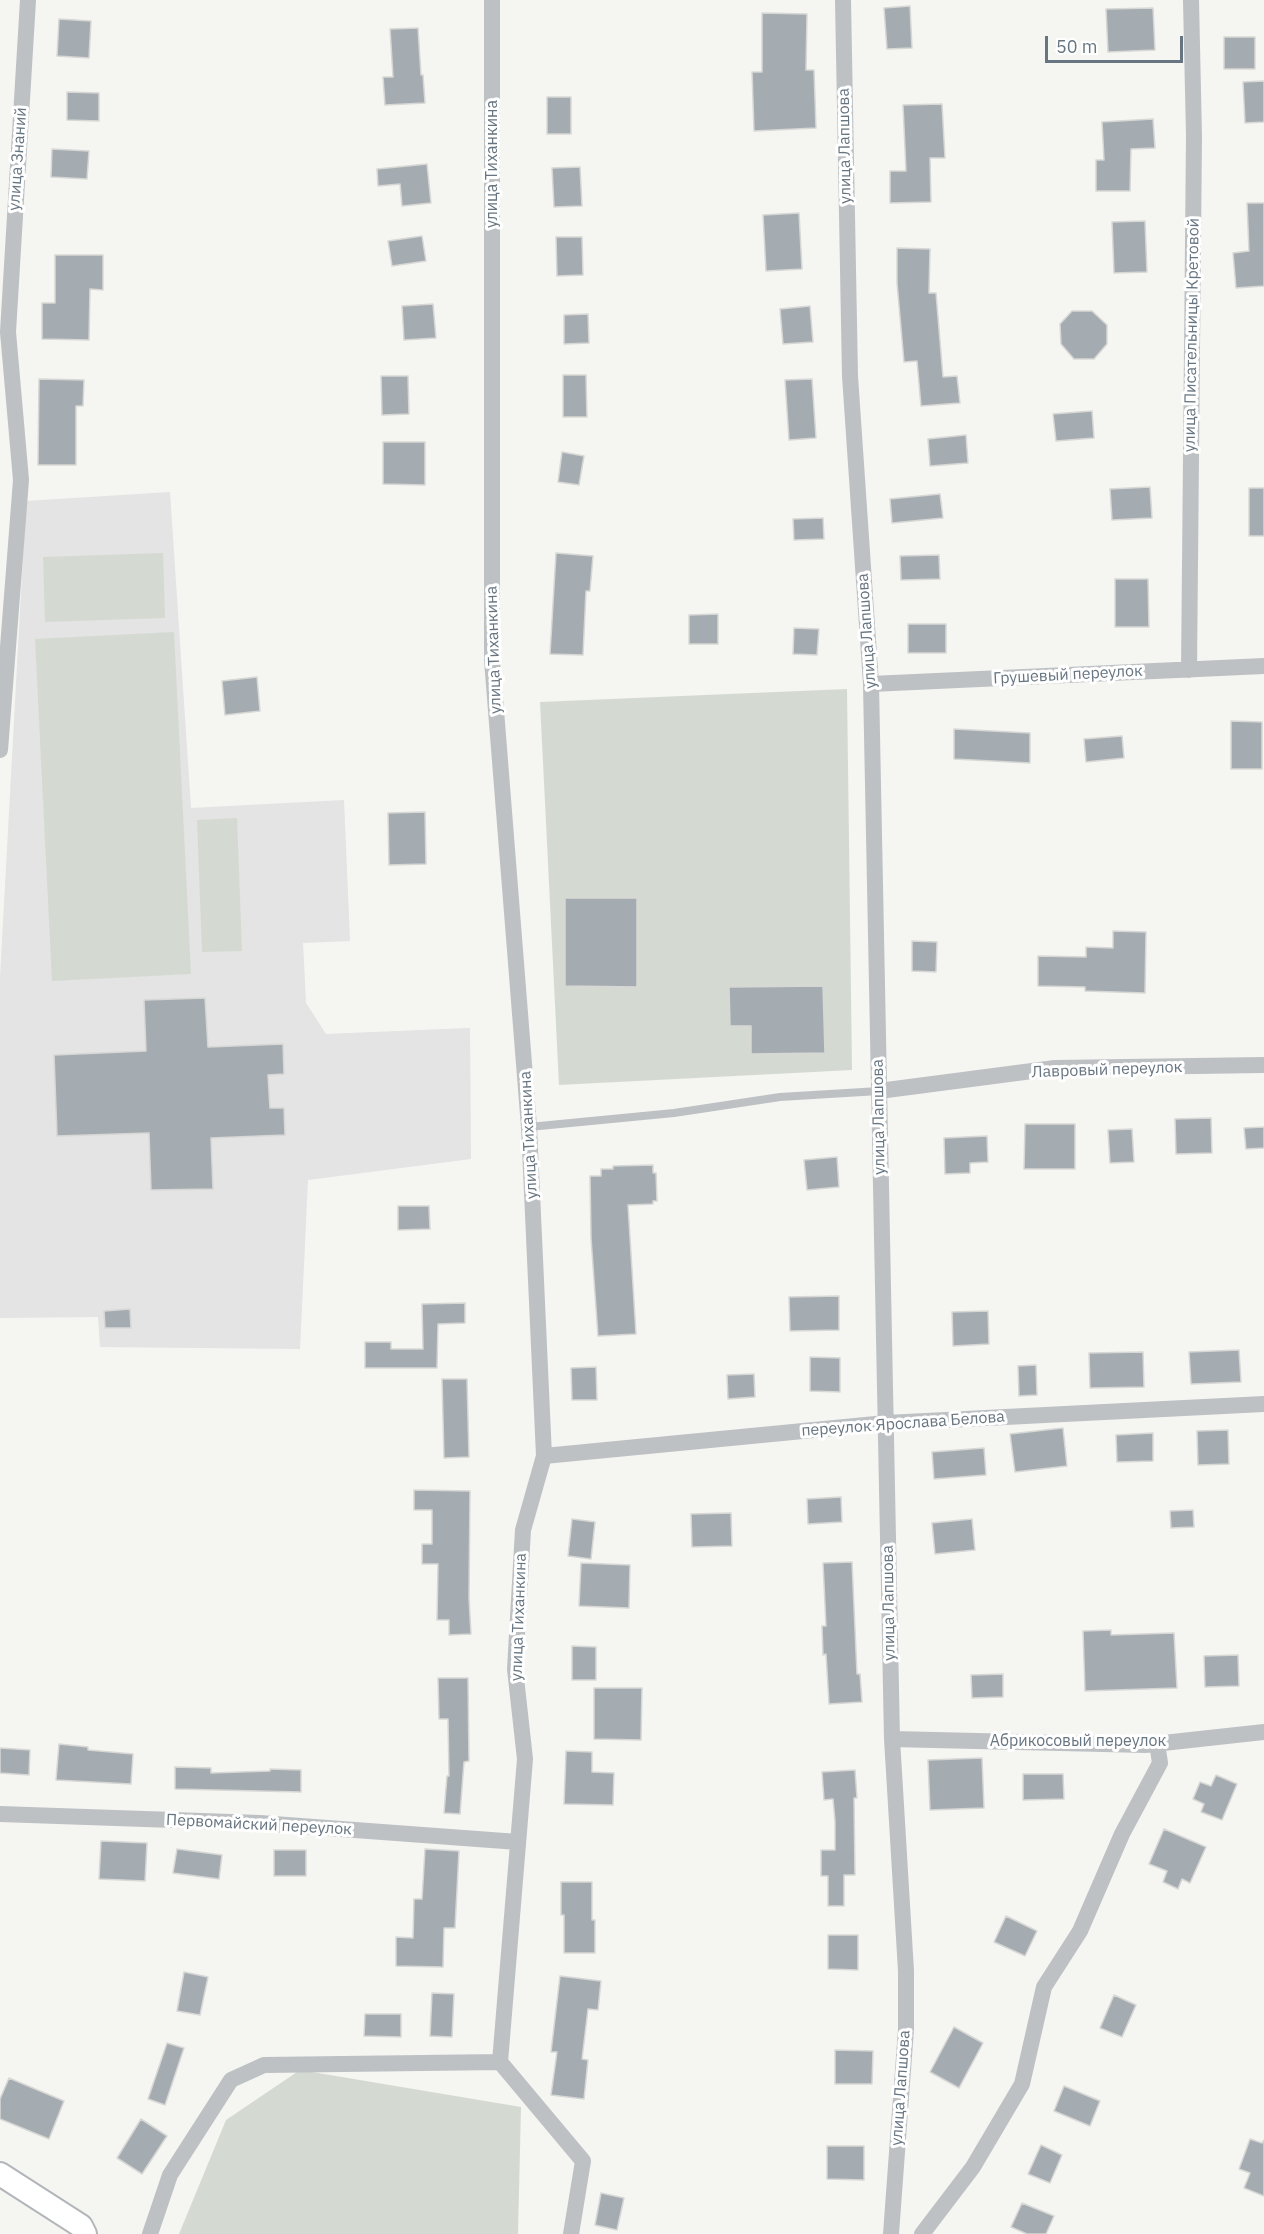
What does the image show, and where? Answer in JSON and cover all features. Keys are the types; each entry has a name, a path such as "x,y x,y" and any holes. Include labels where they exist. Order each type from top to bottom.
{"street":[{"name":"улица Знаний","path":"0,750 21,480 8,332 28,0"},
{"name":"улица Тиханкина","path":"492,0 492,660 529,1127 544,1456 523,1530 515,1669 525,1759 500,2062"},
{"name":"улица Лапшова","path":"843,0 850,376 872,684 892,1739 906,1971 906,2030 891,2234"},
{"name":"улица Писательницы Кретовой","path":"1189,670 1194,136 1191,0"},
{"name":"Грушевый переулок","path":"872,684 1264,666"},
{"name":"Лавровый переулок","path":"879,1091 1055,1068 1264,1065"},
{"name":"переулок Ярослава Белова","path":"544,1456 886,1423 1264,1404"},
{"name":"Абрикосовый переулок","path":"892,1739 1157,1743 1264,1732"},
{"path":"922,2234 973,2167 1022,2085 1044,1987 1080,1931 1122,1834 1160,1763 1157,1743"},
{"name":"Первомайский переулок","path":"0,1814 260,1823 518,1842"},
{"path":"150,2234 170,2175 231,2080 264,2065 500,2062 583,2161 571,2234"},
{"path":"0,2174 81,2226 86,2234"}],"lane":[{"path":"529,1127 674,1113 780,1097 879,1091"}],"shaded area":[{"path":"170,492 191,808 344,800 350,941 303,943 306,1003 326,1034 470,1028 471,1159 308,1180 300,1349 100,1347 98,1317 0,1318 0,977 26,501"},
{"path":"163,553 165,618 45,622 43,557"},
{"path":"174,632 191,974 52,981 35,639"},
{"path":"847,689 852,1070 559,1085 540,702"},
{"path":"237,818 242,951 202,952 197,820"},
{"path":"300,2070 521,2107 518,2234 179,2234 226,2120"}],"building":[{"path":"910,6 912,48 887,49 884,8"},
{"path":"1153,8 1155,50 1108,52 1106,9"},
{"path":"762,13 807,14 806,70 814,70 816,128 754,131 752,72 762,72"},
{"path":"59,19 91,21 89,58 57,56"},
{"path":"418,28 425,103 385,105 383,77 393,77 390,29"},
{"path":"1224,37 1255,37 1255,69 1224,69"},
{"path":"1264,81 1264,122 1245,123 1243,82"},
{"path":"67,92 99,93 99,121 67,120"},
{"path":"547,97 571,97 571,134 547,134"},
{"path":"942,104 945,158 930,158 931,202 890,203 890,171 906,171 903,105"},
{"path":"1153,119 1155,148 1131,149 1130,191 1096,191 1096,160 1104,160 1102,122"},
{"path":"52,149 89,151 87,179 51,177"},
{"path":"427,164 431,203 402,206 400,184 378,186 377,169"},
{"path":"580,167 582,206 554,207 552,168"},
{"path":"1247,203 1264,203 1264,286 1236,288 1233,253 1249,251"},
{"path":"799,213 802,269 766,271 763,215"},
{"path":"1145,221 1147,272 1114,273 1112,222"},
{"path":"422,236 426,261 392,266 388,241"},
{"path":"556,237 582,237 583,275 557,276"},
{"path":"897,248 930,249 929,293 936,293 943,377 957,376 960,403 921,406 917,361 904,362 897,283"},
{"path":"55,255 103,255 103,290 90,289 89,340 42,339 42,303 55,303"},
{"path":"433,304 436,338 404,340 402,306"},
{"path":"810,306 813,342 783,344 780,309"},
{"path":"1072,311 1092,311 1107,325 1107,344 1094,359 1074,359 1061,344 1060,324"},
{"path":"588,314 589,343 564,344 564,315"},
{"path":"563,375 586,375 587,417 563,417"},
{"path":"381,376 408,376 409,414 382,415"},
{"path":"39,379 84,380 83,406 76,406 76,465 38,465"},
{"path":"812,379 816,438 789,440 785,380"},
{"path":"1092,411 1094,438 1056,441 1053,414"},
{"path":"966,435 968,463 930,466 928,439"},
{"path":"383,442 425,442 425,485 383,484"},
{"path":"562,452 584,456 579,485 558,482"},
{"path":"1150,487 1152,518 1112,520 1110,489"},
{"path":"1249,488 1264,488 1264,536 1249,536"},
{"path":"940,494 943,518 892,523 890,499"},
{"path":"823,518 824,539 794,540 793,519"},
{"path":"556,553 593,556 590,591 586,591 583,655 550,654"},
{"path":"939,555 940,579 901,580 900,556"},
{"path":"1115,579 1148,579 1149,627 1115,627"},
{"path":"718,614 718,644 689,644 689,615"},
{"path":"908,624 946,624 946,653 908,653"},
{"path":"794,628 819,629 817,655 793,654"},
{"path":"257,677 260,711 225,715 222,681"},
{"path":"1231,721 1262,722 1262,769 1231,769"},
{"path":"954,729 1030,733 1030,763 954,759"},
{"path":"1122,736 1124,758 1086,762 1084,739"},
{"path":"425,812 426,864 389,865 388,813"},
{"path":"565,898 637,898 637,987 565,986"},
{"path":"1113,931 1146,932 1145,993 1085,991 1085,987 1038,986 1038,956 1086,957 1086,947 1113,948"},
{"path":"912,941 937,942 936,972 912,971"},
{"path":"823,986 825,1053 751,1054 751,1026 730,1026 729,987"},
{"path":"205,998 208,1047 283,1044 284,1074 268,1075 270,1108 284,1108 285,1135 211,1138 213,1189 151,1190 149,1133 57,1136 54,1055 146,1051 144,1000"},
{"path":"1211,1118 1212,1153 1176,1154 1175,1119"},
{"path":"1025,1124 1075,1124 1075,1169 1024,1169"},
{"path":"1264,1127 1264,1148 1246,1149 1244,1128"},
{"path":"1132,1129 1134,1162 1110,1163 1108,1130"},
{"path":"987,1136 988,1162 970,1163 970,1173 945,1174 944,1138"},
{"path":"837,1157 839,1187 807,1190 804,1160"},
{"path":"653,1165 653,1173 656,1173 657,1201 653,1201 653,1204 628,1205 636,1334 598,1336 591,1238 590,1176 601,1176 601,1169 613,1169 613,1166"},
{"path":"398,1206 429,1206 430,1229 398,1230"},
{"path":"839,1296 839,1330 790,1331 789,1297"},
{"path":"465,1303 465,1323 438,1324 437,1368 365,1368 365,1342 391,1342 391,1349 423,1349 422,1304"},
{"path":"130,1309 131,1328 105,1328 104,1311"},
{"path":"988,1311 989,1344 953,1346 952,1312"},
{"path":"1239,1350 1241,1382 1191,1384 1189,1352"},
{"path":"1143,1352 1144,1387 1090,1388 1089,1353"},
{"path":"810,1357 840,1358 840,1392 810,1391"},
{"path":"1036,1365 1037,1395 1019,1396 1018,1366"},
{"path":"596,1367 597,1400 572,1400 571,1368"},
{"path":"754,1374 755,1397 728,1399 727,1375"},
{"path":"442,1379 467,1379 469,1457 444,1458"},
{"path":"1063,1428 1067,1466 1015,1472 1010,1434"},
{"path":"1228,1430 1229,1464 1198,1465 1197,1431"},
{"path":"1153,1433 1153,1461 1117,1462 1116,1435"},
{"path":"984,1448 986,1475 934,1479 932,1452"},
{"path":"414,1490 470,1491 471,1634 449,1635 449,1620 437,1620 438,1564 422,1564 422,1544 432,1544 432,1510 414,1510"},
{"path":"841,1497 842,1522 808,1524 807,1499"},
{"path":"1193,1510 1194,1527 1171,1528 1170,1511"},
{"path":"731,1513 732,1546 692,1547 691,1514"},
{"path":"572,1519 595,1522 591,1559 568,1556"},
{"path":"972,1519 975,1550 935,1554 932,1523"},
{"path":"852,1562 857,1674 860,1674 862,1702 829,1704 826,1654 823,1655 822,1626 826,1626 823,1563"},
{"path":"581,1563 630,1565 629,1608 579,1606"},
{"path":"1111,1630 1111,1635 1174,1633 1177,1688 1085,1691 1083,1631"},
{"path":"572,1646 596,1647 596,1680 572,1680"},
{"path":"1238,1655 1239,1686 1205,1687 1204,1656"},
{"path":"1003,1674 1003,1697 972,1698 971,1675"},
{"path":"438,1678 468,1678 469,1761 464,1762 460,1814 444,1813 447,1776 449,1776 448,1719 439,1719"},
{"path":"594,1688 642,1688 641,1740 594,1739"},
{"path":"59,1744 88,1747 88,1750 133,1754 131,1784 56,1780"},
{"path":"0,1748 30,1750 29,1775 0,1773"},
{"path":"566,1751 592,1752 592,1772 614,1773 613,1805 564,1804"},
{"path":"982,1758 984,1808 930,1810 928,1760"},
{"path":"175,1767 211,1768 211,1773 270,1771 270,1769 301,1770 301,1792 175,1789"},
{"path":"855,1770 857,1798 854,1798 855,1875 844,1875 844,1906 828,1906 828,1876 821,1876 821,1850 835,1850 835,1821 833,1799 824,1800 822,1772"},
{"path":"1023,1774 1063,1774 1064,1799 1023,1800"},
{"path":"1216,1775 1237,1784 1222,1820 1201,1812 1204,1804 1193,1799 1200,1782 1211,1786"},
{"path":"1164,1829 1206,1847 1190,1883 1182,1879 1178,1889 1163,1882 1167,1871 1149,1864"},
{"path":"101,1841 147,1843 145,1881 99,1879"},
{"path":"177,1849 222,1855 219,1879 173,1873"},
{"path":"425,1849 459,1851 455,1928 444,1928 443,1967 396,1966 396,1937 413,1938 414,1899 422,1899"},
{"path":"274,1850 306,1850 306,1876 274,1876"},
{"path":"561,1882 592,1882 595,1953 564,1953"},
{"path":"1006,1916 1037,1931 1025,1956 994,1942"},
{"path":"828,1935 858,1935 858,1970 828,1969"},
{"path":"184,1972 208,1977 200,2015 177,2011"},
{"path":"560,1976 601,1981 598,2010 588,2009 582,2059 588,2060 584,2099 551,2095 557,2052 551,2052"},
{"path":"432,1993 454,1994 452,2037 430,2036"},
{"path":"1114,1995 1136,2005 1122,2037 1100,2028"},
{"path":"365,2014 401,2014 401,2037 364,2036"},
{"path":"954,2027 983,2043 959,2088 930,2072"},
{"path":"167,2043 184,2048 165,2105 148,2099"},
{"path":"835,2050 873,2051 872,2084 835,2084"},
{"path":"9,2078 64,2101 49,2139 0,2119 0,2099"},
{"path":"1064,2086 1100,2101 1090,2126 1054,2111"},
{"path":"141,2119 167,2136 142,2174 117,2158"},
{"path":"1250,2139 1262,2143 1264,2140 1264,2196 1244,2188 1250,2173 1239,2169"},
{"path":"1041,2145 1062,2155 1050,2183 1028,2174"},
{"path":"827,2146 864,2146 864,2180 827,2179"},
{"path":"601,2193 624,2198 617,2230 595,2225"},
{"path":"1022,2203 1054,2216 1046,2234 1027,2234 1011,2227"}]}
